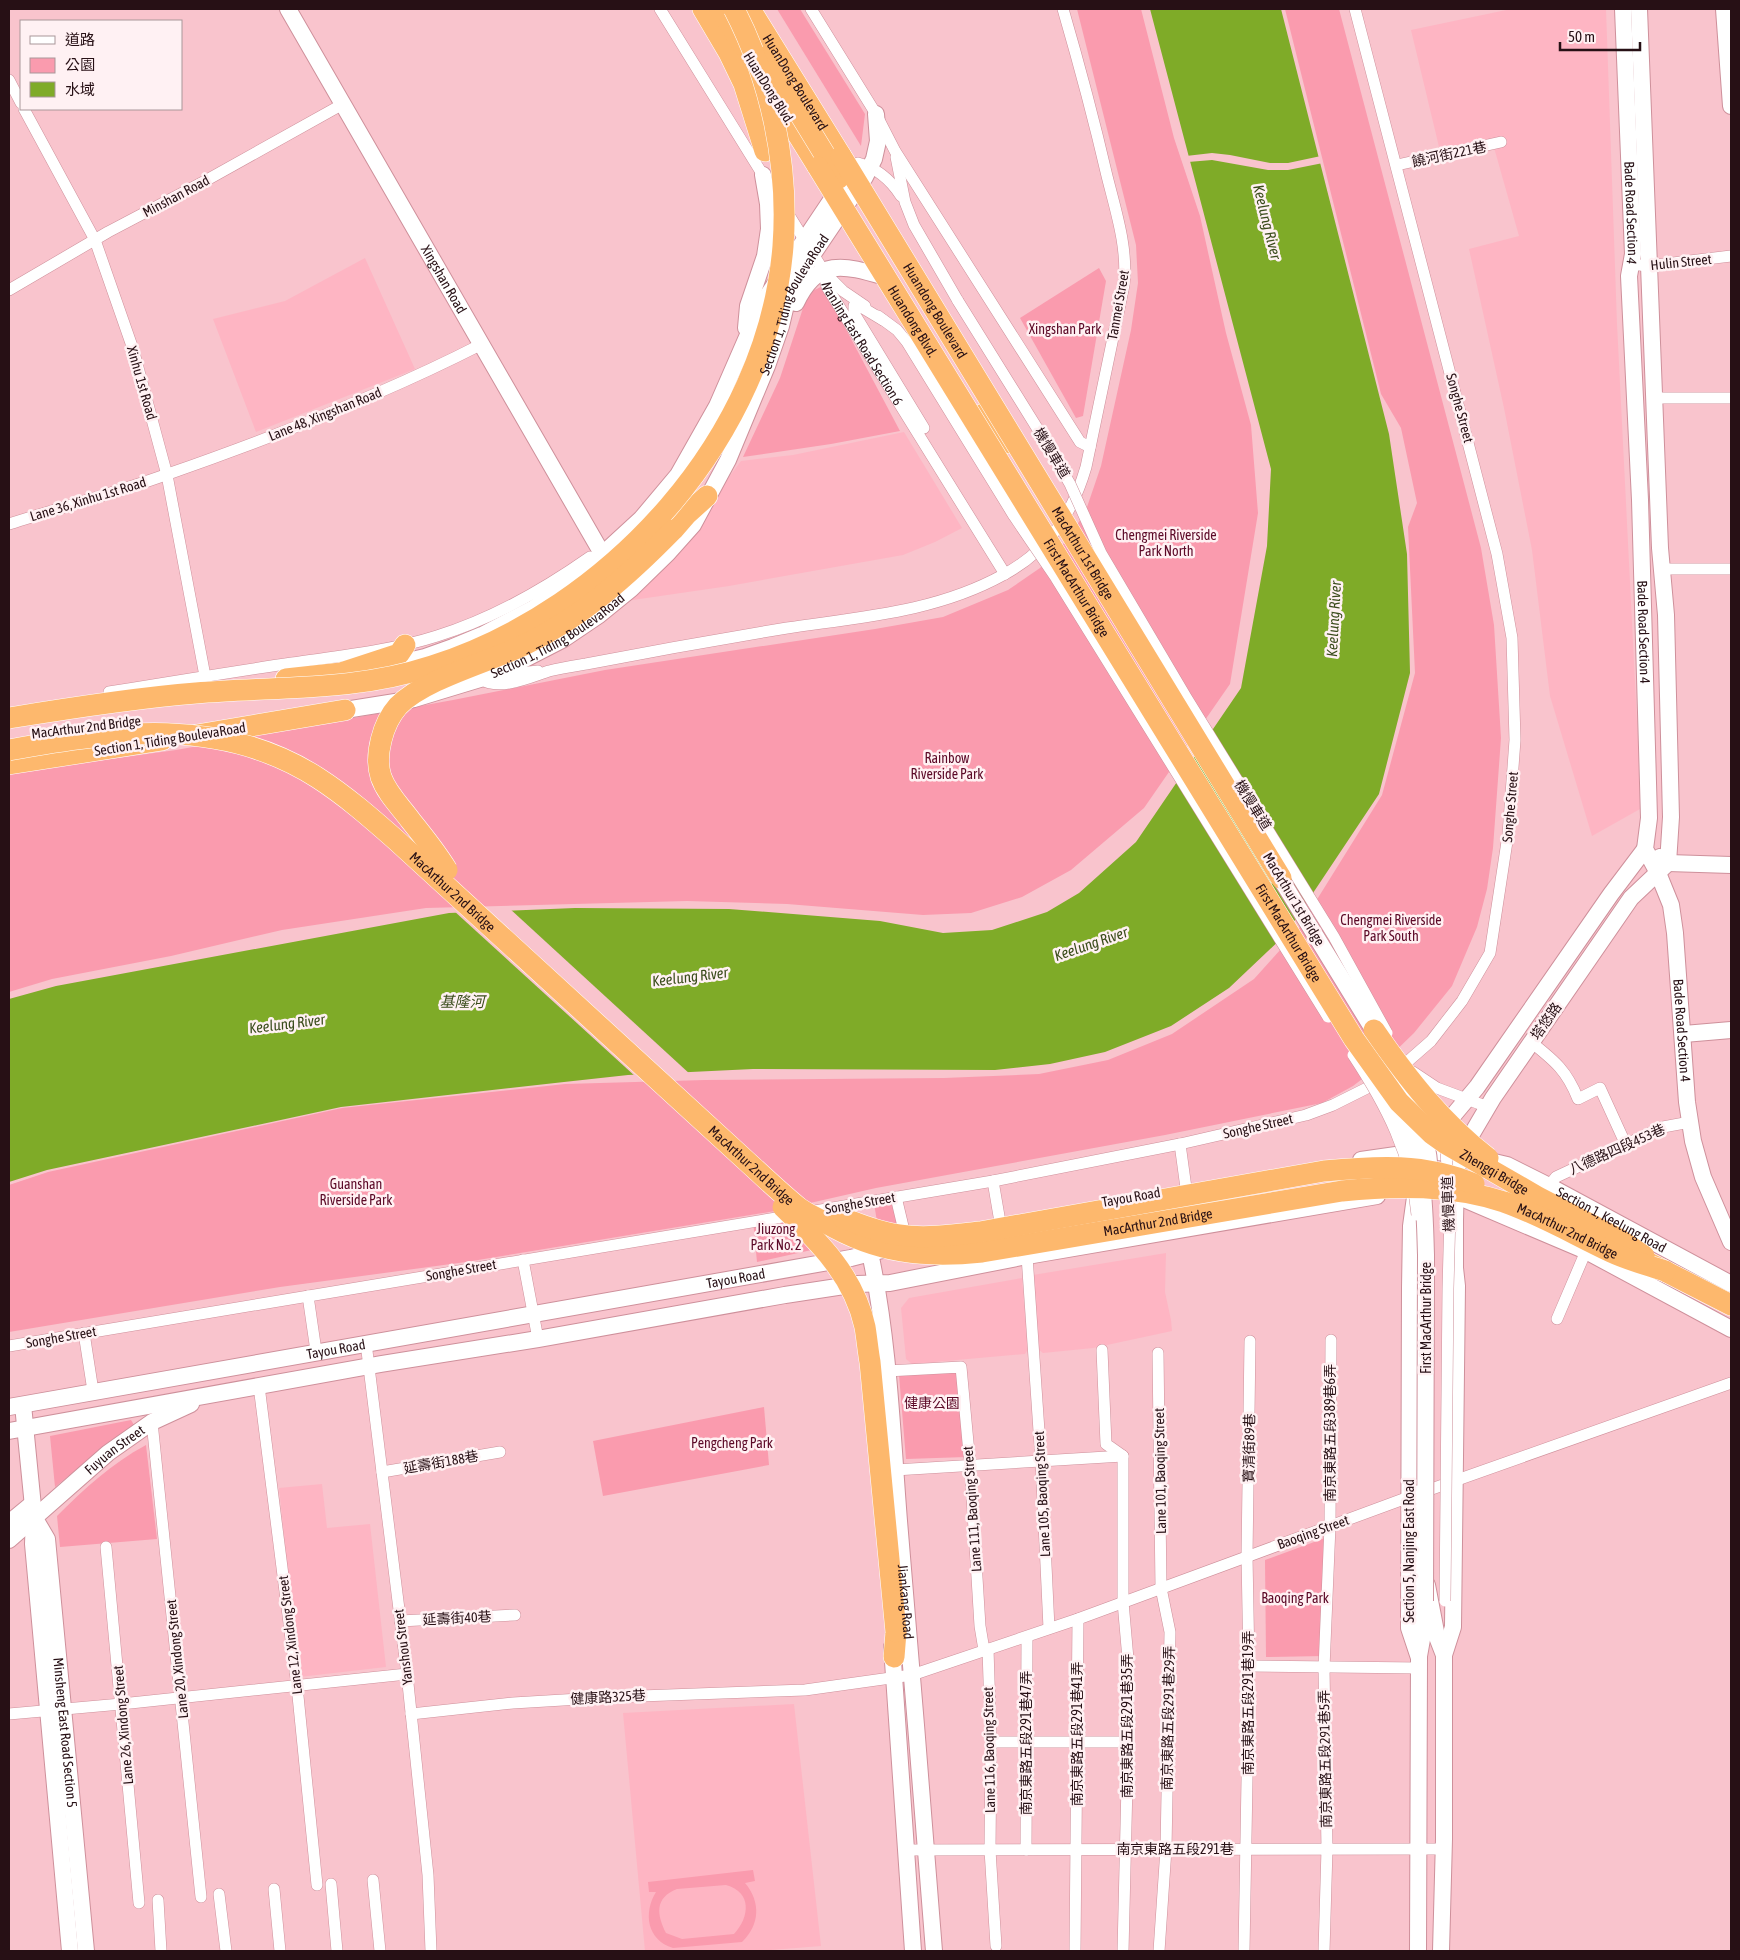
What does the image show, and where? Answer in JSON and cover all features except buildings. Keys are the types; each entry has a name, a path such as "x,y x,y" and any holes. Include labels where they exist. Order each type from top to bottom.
{"highway":[{"path":"9,709 204,682 324,678 358,674 422,660 456,648 495,630 547,601 586,573 628,534 664,496 696,455 718,414 740,366 755,320 766,274 770,230 770,193 765,152 744,84 729,53 703,9"},
{"name":"Huandong Blvd.","path":"720,9 1007,476"},
{"path":"735,9 983,414 1007,476"},
{"path":"9,718 117,702 197,693 331,687 392,677 464,655 512,633 557,606 596,577 632,546 674,501 707,456 735,408 755,364 768,327 776,289 783,248 783,179 772,108 760,69 735,9"},
{"name":"Huandong Boulevard","path":"750,9 1030,467"},
{"path":"983,414 1030,467"},
{"name":"MacArthur 1st Bridge","path":"1030,467 1374,1030 1402,1071 1435,1110 1476,1148 1514,1178 1557,1205 1623,1242 1638,1257"},
{"name":"MacArthur 1st Bridge","path":"1007,476 1354,1039"},
{"path":"447,870 434,849 390,794 381,776 379,752 385,728 398,707 424,688 525,645 564,622 608,591 639,565 686,515 707,496"},
{"path":"342,673 399,654 405,645"},
{"name":"Section 1, Tiding BoulevaRoad","path":"9,725 283,680 342,673"},
{"name":"Section 1, Tiding BoulevaRoad","path":"9,764 345,710"},
{"name":"MacArthur 2nd Bridge","path":"9,738 57,729 129,720 177,719 223,726 266,738 310,758 342,778 378,807 789,1182 841,1217 866,1227 904,1239 980,1232 1324,1171 1402,1166 1432,1171 1466,1180 1504,1196 1617,1254 1638,1257"},
{"name":"MacArthur 2nd Bridge","path":"9,750 55,742 146,733 189,734 229,740 280,757 318,778 354,804 396,840 752,1168 801,1209 839,1231 868,1244 890,1250 919,1254 951,1255 982,1252 1342,1191 1382,1187 1427,1187 1465,1192 1504,1202 1550,1221 1613,1253 1665,1271"},
{"name":"Zhengqi Bridge","path":"1354,1039 1399,1102 1432,1134 1446,1144 1538,1197 1620,1239 1665,1271 1731,1305"},
{"path":"904,1239 929,1245 964,1243 1345,1179 1382,1172 1424,1151"},
{"path":"752,1168 767,1192 821,1245 843,1273 856,1298 865,1327 896,1632 894,1657"},
{"name":"Zhengqi Bridge","path":"1638,1257 1731,1305"}],"main road":[{"name":"Xingshan Road","path":"288,9 480,345 600,550"},
{"path":"716,9 885,277 913,338"},
{"path":"762,9 865,169"},
{"name":"Bade Road Section 4","path":"1623,9 1633,254 1629,276 1640,500 1649,818 1646,849 1663,868"},
{"name":"Bade Road Section 4","path":"1639,9 1648,266 1662,569 1666,614 1671,817 1663,868 1671,905 1684,1034 1690,1122 1704,1177 1731,1242"},
{"path":"1724,9 1731,106"},
{"name":"Section 1, Tiding BoulevaRoad","path":"342,673 425,657 482,635 534,608 580,575 641,519 678,475 717,406 761,305 809,247 838,202 865,169 878,141 876,114"},
{"name":"First MacArthur Bridge","path":"865,169 909,267 939,320 1389,1056 1415,1102 1424,1130 1430,1168 1423,1596"},
{"path":"744,343 748,306 765,256 769,229 768,204 763,175"},
{"name":"Section 1, Tiding BoulevaRoad","path":"345,710 414,699 480,679 526,659 562,640 599,614 631,589 668,554 693,525 728,460 747,417 781,326 790,292 809,247"},
{"path":"781,326 804,289 823,270 840,266 885,277"},
{"name":"First MacArthur Bridge","path":"913,338 935,359 1386,1093 1408,1136 1420,1168 1425,1208 1423,1596"},
{"path":"480,679 460,661 453,647 467,634 514,612 521,601"},
{"name":"塔悠路","path":"1424,1151 1477,1087 1611,894 1646,849"},
{"path":"1663,868 1731,865"},
{"name":"塔悠路","path":"1456,1195 1460,1154 1488,1107 1631,898 1663,868"},
{"path":"1684,1034 1731,1030"},
{"name":"Tayou Road","path":"16,1406 316,1351 864,1255 904,1239 1186,1188 1424,1151 1460,1154"},
{"name":"Section 5, Nanjing East Road","path":"1418,1951 1418,1663 1409,1628 1409,1497 1412,1226 1416,1188 1424,1151"},
{"path":"1460,1154 1502,1182 1727,1301 1731,1299"},
{"name":"Section 1, Keelung Road","path":"1460,1154 1507,1165 1731,1284"},
{"path":"1416,1188 1456,1195 1586,1251 1731,1329"},
{"name":"Tayou Road","path":"9,1431 370,1366 857,1284 890,1283 1027,1256 1369,1198 1416,1188"},
{"path":"1442,1951 1444,1655 1453,1627 1457,1286 1455,1268 1456,1195"},
{"name":"Jiankang Road","path":"864,1255 876,1284 887,1371 934,1951"},
{"name":"Jiankang Road","path":"864,1255 857,1284 856,1301 859,1345 888,1632 894,1657 913,1951"},
{"path":"859,1345 884,1342"},
{"name":"Fuyuan Street","path":"9,1523 33,1510 152,1422 193,1403 238,1390"},
{"name":"Minsheng East Road Section 5","path":"16,1406 26,1429 33,1510 47,1539 70,1951"},
{"name":"Fuyuan Street","path":"9,1540 33,1510"},
{"path":"1423,1596 1444,1655"},
{"path":"1418,1663 1424,1628 1423,1596"},
{"name":"Minsheng East Road Section 5","path":"57,1710 86,1951"}],"street":[{"name":"NanJing East Road Section 6","path":"660,9 823,270 827,287 1008,572"},
{"path":"811,9 876,114 895,151 1080,442 1090,447"},
{"name":"Tanmei Street","path":"480,679 522,672 550,671 673,647 897,612 954,596 1008,572 1044,546 1062,523 1077,496 1086,467 1126,268 1123,243 1108,179 1063,9"},
{"name":"Songhe Street","path":"9,1346 756,1222 993,1181 1180,1144 1306,1115 1333,1105 1388,1078 1431,1041 1462,1001 1490,954 1508,835 1514,766 1515,703 1512,638 1497,554 1355,9"},
{"path":"9,80 20,101"},
{"name":"Minshan Road","path":"9,290 95,240 343,104"},
{"name":"Xinhu 1st Road","path":"25,110 95,240 132,349 167,475 205,676"},
{"name":"饒河街221巷","path":"1396,165 1501,142"},
{"name":"機慢車道","path":"895,151 905,202 914,225 1070,484 1106,561 1186,696 1334,937 1432,1111 1446,1152 1450,1214 1445,1601"},
{"name":"機慢車道","path":"865,169 893,183 905,202"},
{"name":"Hulin Street","path":"1631,264 1648,266 1731,256"},
{"path":"823,270 843,291 883,320"},
{"path":"1008,572 854,313 854,306 858,304 913,338 1014,516 1056,578 1293,962 1378,1093 1404,1151 1416,1202 1419,1238 1423,1596"},
{"name":"Lane 48, Xingshan Road","path":"167,475 350,406 418,376 480,345"},
{"path":"1654,398 1731,398"},
{"name":"Section 1, Tiding BoulevaRoad","path":"9,709 405,645 477,622 521,601 560,578 600,550 652,496 672,470 690,453"},
{"name":"Lane 36, Xinhu 1st Road","path":"9,524 167,475"},
{"path":"1662,569 1731,569"},
{"path":"1532,1042 1561,1067 1570,1080 1578,1099 1600,1088 1626,1145"},
{"path":"1406,1063 1416,1076 1437,1088 1488,1107"},
{"name":"八德路四段453巷","path":"1549,1186 1556,1177 1663,1127 1690,1122"},
{"path":"1180,1144 1186,1188"},
{"path":"993,1181 1000,1222"},
{"path":"896,1197 904,1239"},
{"path":"1557,1319 1586,1251"},
{"name":"Lane 105, Baoqing Street","path":"1027,1256 1041,1460 1049,1628"},
{"path":"523,1260 538,1339"},
{"path":"308,1296 316,1351"},
{"path":"84,1333 93,1391"},
{"name":"南京東路五段389巷6弄","path":"1324,1668 1330,1526 1330,1340"},
{"name":"寶清街89巷","path":"1247,1556 1250,1341"},
{"name":"Yanshou Street","path":"366,1343 407,1674 430,1895 431,1951"},
{"path":"1102,1350 1106,1444 1123,1456"},
{"name":"Lane 101, Baoqing Street","path":"1158,1353 1161,1588"},
{"name":"Lane 111, Baoqing Street","path":"887,1371 961,1367 970,1464 980,1626 986,1650"},
{"name":"Baoqing Street","path":"411,1714 613,1696 805,1690 912,1675 1078,1619 1409,1497 1731,1383"},
{"name":"Lane 12, Xindong Street","path":"259,1386 297,1686 317,1885"},
{"name":"Lane 20, Xindong Street","path":"152,1422 201,1897"},
{"name":"延壽街188巷","path":"382,1472 500,1452"},
{"path":"895,1470 1123,1456"},
{"name":"南京東路五段291巷35弄","path":"1123,1456 1123,1602 1128,1659 1124,1951"},
{"name":"Lane 26, Xindong Street","path":"106,1546 139,1903"},
{"name":"南京東路五段291巷19弄","path":"1244,1951 1249,1666 1247,1556"},
{"name":"南京東路五段291巷29弄","path":"1159,1951 1166,1850 1170,1632 1161,1588"},
{"name":"延壽街40巷","path":"400,1621 515,1614"},
{"name":"南京東路五段291巷41弄","path":"1075,1951 1078,1619"},
{"name":"南京東路五段291巷47弄","path":"1026,1850 1027,1637"},
{"name":"Lane 116, Baoqing Street","path":"986,1650 991,1742 990,1850 996,1946"},
{"path":"1249,1666 1324,1668 1418,1663"},
{"name":"南京東路五段291巷5弄","path":"1324,1668 1327,1849 1324,1951"},
{"path":"9,1714 407,1674"},
{"path":"991,1742 1128,1742"},
{"name":"南京東路五段291巷","path":"906,1850 1444,1849"},
{"path":"373,1880 380,1951"},
{"path":"331,1884 337,1951"},
{"path":"274,1890 280,1951"},
{"path":"219,1894 226,1951"},
{"path":"158,1900 161,1951"}],"shaded area":[{"path":"1511,9 1606,9 1617,324 1640,809 1592,836 1550,696 1532,550 1504,408 1469,249 1519,236 1493,144 1440,151 1411,30"},
{"path":"365,258 415,369 256,432 213,319 285,301"},
{"path":"904,432 962,528 903,555 729,586 626,601 677,547 741,461 793,455"},
{"path":"1166,1253 1165,1292 1172,1331 1093,1348 1043,1353 1038,1349 1033,1275"},
{"path":"1022,1278 1028,1349 1025,1354 912,1364 906,1359 901,1308 909,1298"},
{"path":"322,1484 327,1528 370,1524 386,1667 299,1677 279,1488"},
{"path":"794,1704 821,1946 758,1951 645,1951 623,1713"}],"green space":[{"path":"777,9 800,9 865,114 861,146"},
{"name":"Rainbow Riverside Park","path":"1077,9 1141,9 1174,138 1200,216 1226,333 1251,425 1258,513 1230,684 1144,808 1071,870 1022,897 971,913 923,915 787,904 687,901 426,908 282,930 171,956 52,979 9,992 9,773 176,750 453,700 605,670 943,617 1008,590 1040,568 1065,542 1085,513 1101,466 1131,330 1138,283 1136,245"},
{"name":"Guanshan Riverside Park","path":"1285,9 1339,9 1481,548 1494,625 1501,738 1493,848 1487,889 1477,927 1452,986 1414,1033 1383,1063 1353,1086 1322,1103 1165,1135 876,1188 775,1211 466,1262 280,1287 9,1332 9,1185 48,1172 342,1108 565,1084 705,1080 944,1078 1039,1074 1108,1060 1172,1034 1254,979 1298,930 1382,795 1415,673 1408,527 1417,503 1401,428 1381,394"},
{"name":"Xingshan Park","path":"1099,268 1106,281 1083,416 1076,418 1020,318"},
{"path":"823,286 900,431 831,444 743,457 780,378 808,293"},
{"path":"893,1199 898,1225 878,1228 874,1203"},
{"name":"Jiuzong Park No. 2","path":"785,1214 816,1249 757,1262 753,1220"},
{"name":"健康公園","path":"960,1369 966,1457 906,1459 899,1375"},
{"name":"Pengcheng Park","path":"764,1407 769,1465 603,1496 593,1441"},
{"path":"131,1420 134,1425 55,1487 50,1436"},
{"path":"146,1445 157,1539 60,1547 57,1516 99,1477 121,1460"},
{"name":"Baoqing Park","path":"1325,1538 1324,1656 1266,1657 1265,1560"},
{"path":"753,1870 755,1881 745,1883 754,1898 756,1906 755,1921 742,1942 673,1948 658,1939 650,1925 650,1908 656,1892 649,1892 648,1882","holes":["726,1885 740,1893 746,1906 743,1920 734,1934 682,1939 666,1933 659,1914 661,1902 670,1893 677,1889"]}],"water":[{"name":"基隆河","path":"1150,9 1281,9 1389,434 1407,554 1410,673 1379,794 1285,935 1229,988 1171,1026 1105,1052 1050,1064 995,1070 753,1069 628,1075 341,1107 47,1170 9,1182 9,999 56,986 449,913 575,908 729,909 880,921 943,933 992,930 1047,912 1079,893 1136,842 1241,688 1267,546 1271,469"}],"pier":[{"path":"1212,153 1270,163 1288,163 1321,156 1323,163 1288,170 1268,170 1212,160 1188,162 1186,156"},
{"path":"509,908 691,1075 636,1077 453,910"}],"water label":[{"name":"Keelung River","path":"1267,222"},
{"name":"Keelung River","path":"1334,619"},
{"name":"Keelung River","path":"1091,944"},
{"name":"Keelung River","path":"690,977"},
{"name":"Keelung River","path":"287,1024"}],"park label":[{"name":"Chengmei Riverside Park North","path":"1166,544"},
{"name":"Chengmei Riverside Park South","path":"1391,928"}]}
